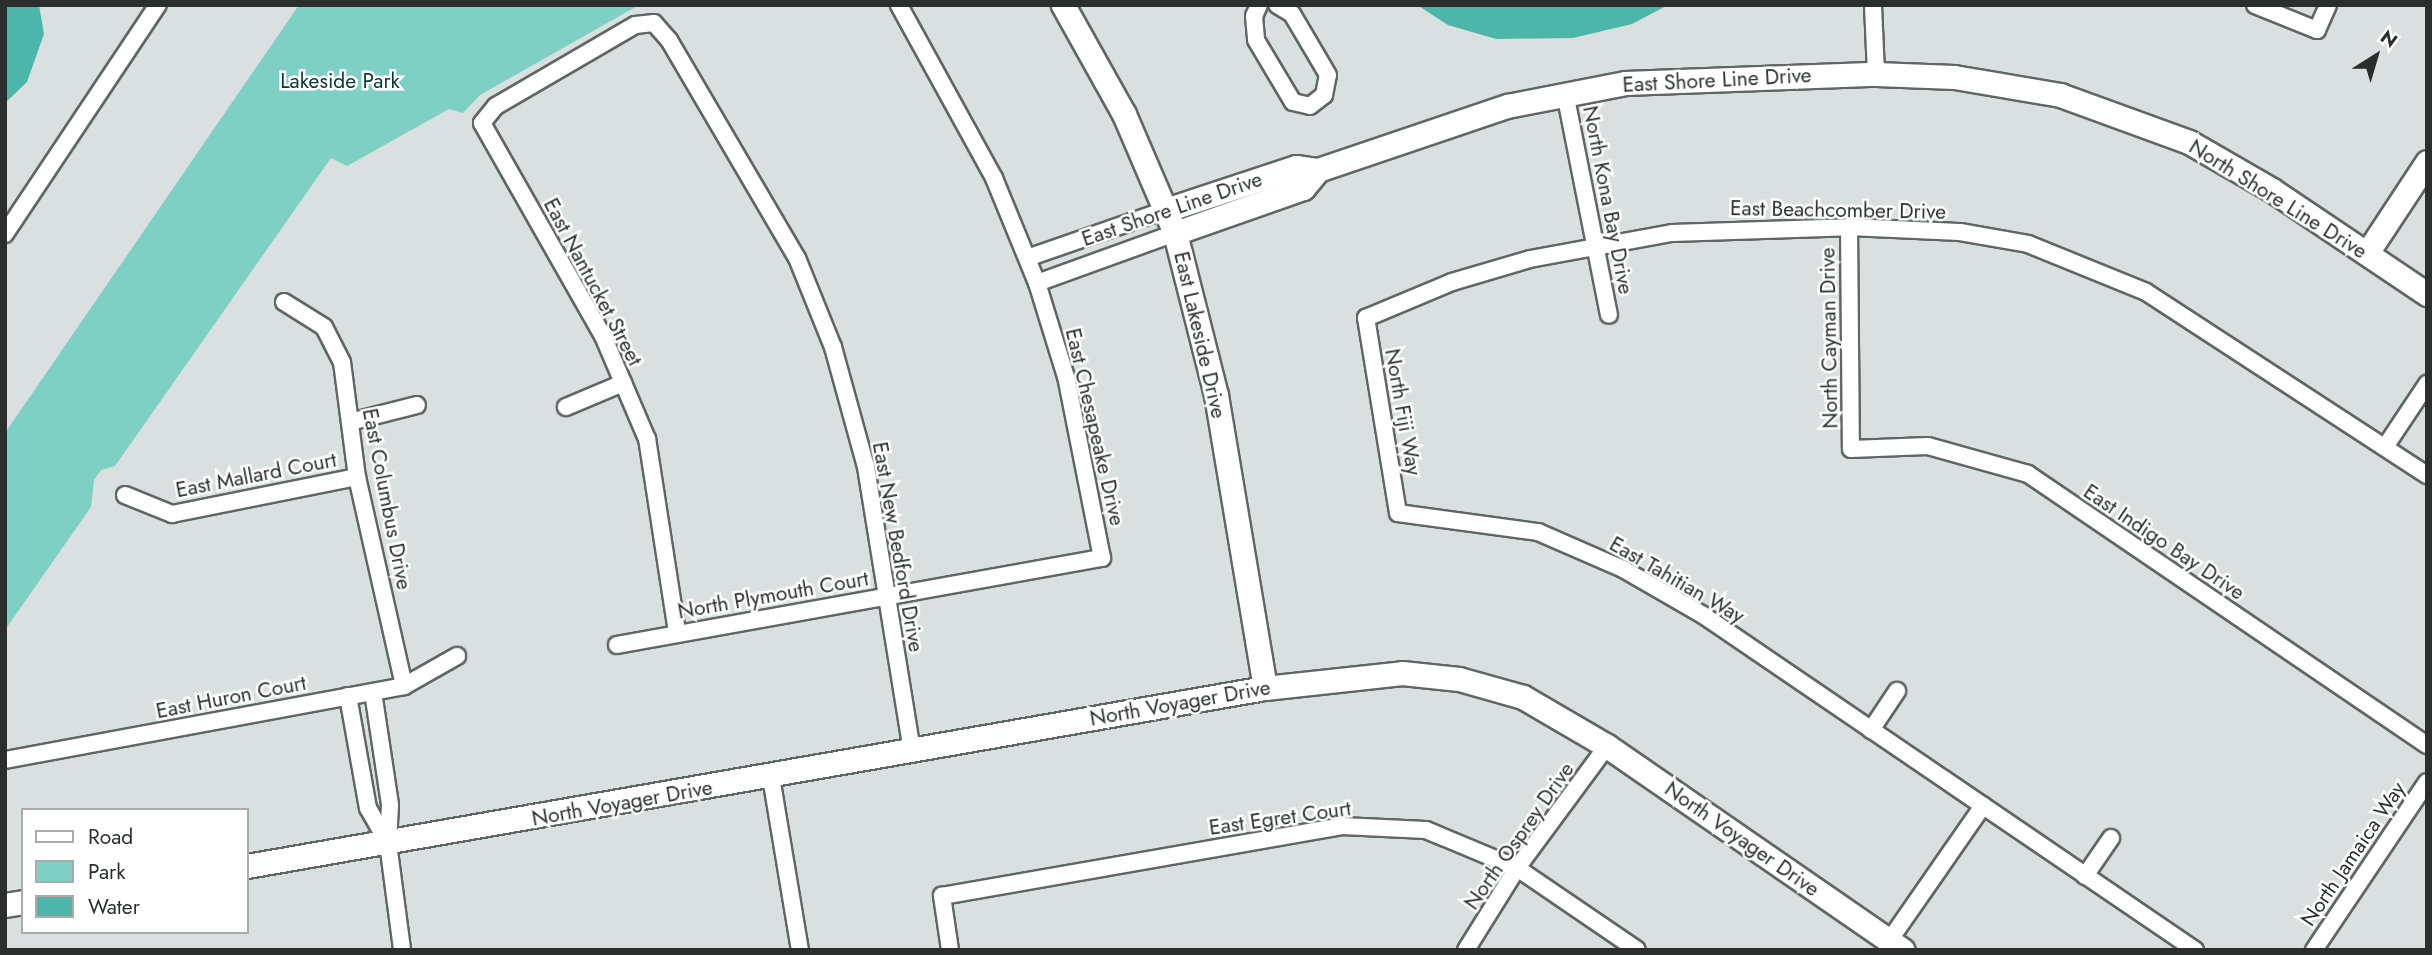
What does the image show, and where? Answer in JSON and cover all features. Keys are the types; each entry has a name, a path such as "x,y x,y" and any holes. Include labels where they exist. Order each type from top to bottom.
{"street":[{"path":"5,234 158,5"},
{"name":"East Chesapeake Drive","path":"899,5 994,178 1037,283 1066,377 1102,558"},
{"name":"East Lakeside Drive","path":"1063,5 1101,68 1175,233 1216,395 1265,688"},
{"path":"1259,5 1254,16 1255,40 1293,102 1310,106 1324,95 1328,75 1292,14 1277,5"},
{"path":"1873,5 1876,74"},
{"path":"2255,5 2317,30 2328,5"},
{"name":"East Nantucket Street","path":"654,23 635,25 600,45 496,106 482,123 603,336 647,439 677,632"},
{"name":"East New Bedford Drive","path":"654,23 669,40 797,258 823,322 866,467 912,750"},
{"name":"East Shore Line Drive","path":"1027,258 1296,167 1318,170 1507,106 1565,93 1670,79 1876,74"},
{"name":"North Shore Line Drive","path":"1876,74 2023,87 2143,123 2227,162 2427,294"},
{"name":"North Kona Bay Drive","path":"1565,93 1593,246 1609,315"},
{"path":"2367,253 2427,162"},
{"name":"East Shore Line Drive","path":"1037,283 1303,188 1318,170"},
{"name":"East Beachcomber Drive","path":"1366,318 1452,282 1593,246 1672,233 1849,227 1960,232 2028,243 2085,263 2206,327 2427,475"},
{"name":"North Cayman Drive","path":"1849,227 1851,449"},
{"name":"East Columbus Drive","path":"284,302 324,327 342,362 357,477 404,686"},
{"name":"North Fiji Way","path":"1366,318 1398,513"},
{"path":"566,407 623,383"},
{"path":"2385,447 2427,384"},
{"name":"East Mallard Court","path":"350,422 417,405"},
{"name":"East Indigo Bay Drive","path":"1851,449 1928,446 2028,474 2427,745"},
{"name":"East Mallard Court","path":"125,495 172,514 357,477"},
{"name":"East Tahitian Way","path":"1398,513 1538,532 1623,569 1703,615 2195,950"},
{"name":"North Plymouth Court","path":"617,645 677,632 1102,558"},
{"name":"East Huron Court","path":"5,760 404,686 457,656"},
{"name":"North Voyager Drive","path":"248,866 771,777 1265,688 1402,673 1459,679 1523,697 1607,746 1896,945"},
{"path":"1871,730 1897,691"},
{"path":"373,692 390,805 387,843 402,950"},
{"path":"348,696 368,808 387,843"},
{"name":"North Osprey Drive","path":"1466,950 1517,868 1607,746"},
{"path":"771,777 800,950"},
{"name":"North Jamaica Way","path":"2314,950 2427,782"},
{"path":"1896,945 1983,806"},
{"name":"East Egret Court","path":"950,950 942,896 1342,826 1426,830 1517,868 1637,950"},
{"path":"2085,876 2110,838"}],"green space":[{"name":"Lakeside Park","path":"299,5 639,5 480,95 463,113 449,109 347,166 331,158 115,466 101,470 94,480 91,507 5,630 5,433"}],"water":[{"path":"5,5 39,5 44,34 27,82 5,103"},
{"path":"1417,5 1668,5 1632,24 1573,38 1496,39 1448,25"}]}
